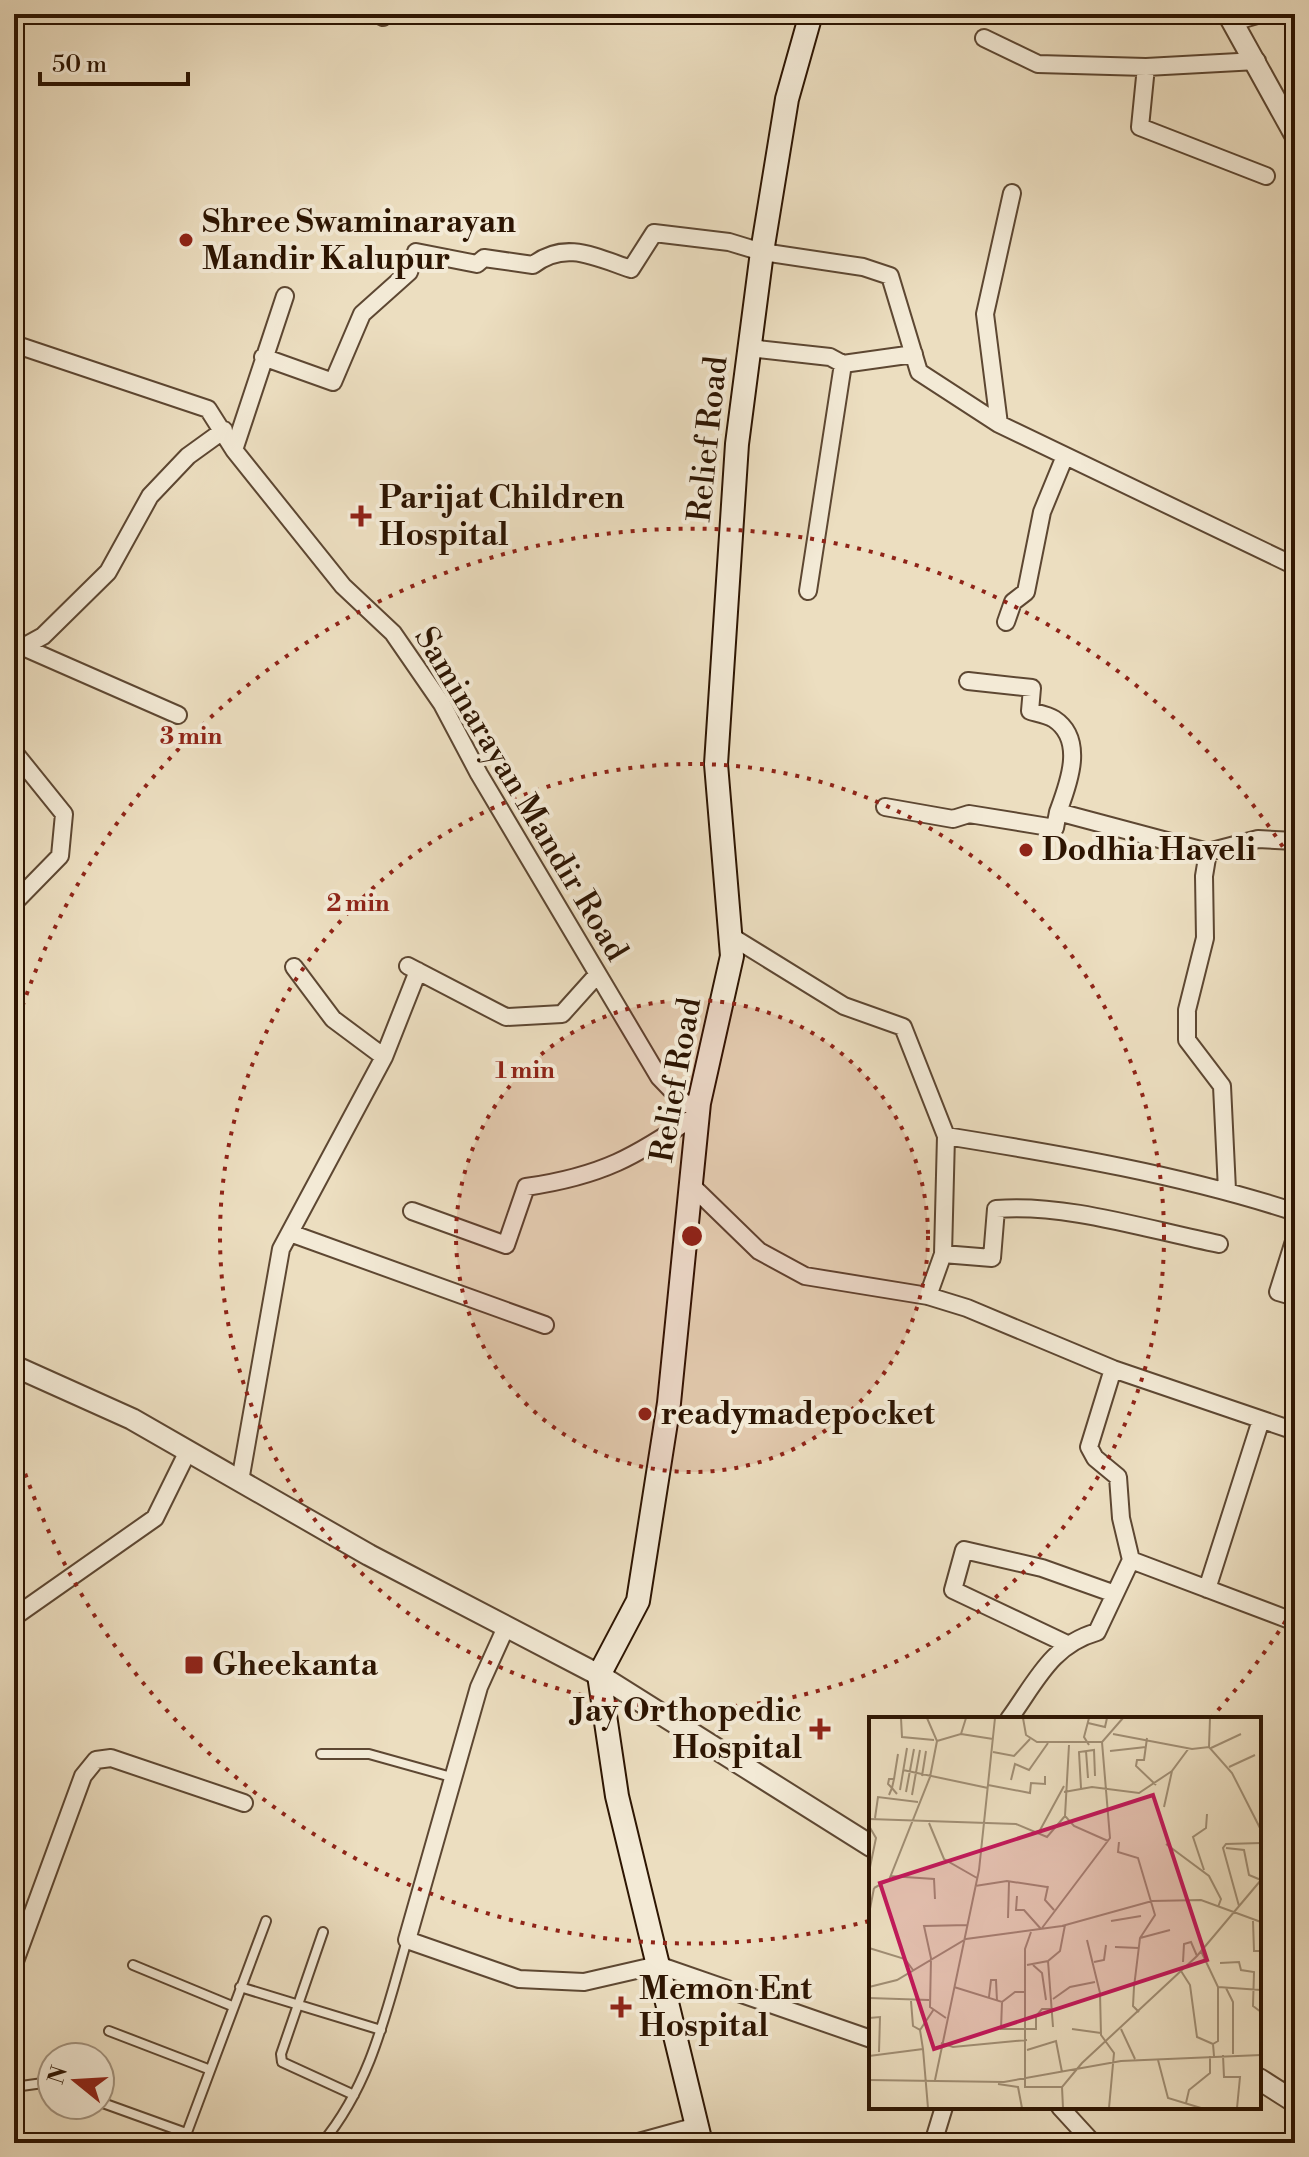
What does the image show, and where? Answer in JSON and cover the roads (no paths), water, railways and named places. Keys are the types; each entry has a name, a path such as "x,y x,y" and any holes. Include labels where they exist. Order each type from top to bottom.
{"main road":[{"name":"Relief Road","path":"599,1675 638,1601 669,1403 698,1109 732,956 716,764 737,444 762,252 787,99 811,14"},
{"path":"599,1675 617,1796 699,2135"}],"street":[{"path":"1261,14 1230,18 1257,61 1295,135"},
{"path":"984,38 1038,64 1146,67 1257,61"},
{"path":"1146,67 1140,127 1266,176"},
{"path":"999,424 985,314 1012,193"},
{"path":"263,357 333,382 362,314 409,272 416,252 477,264 484,258 533,265 550,252 582,253 631,269 654,233 729,242 762,252 863,267 890,276 919,372 999,424 1295,566"},
{"path":"234,450 285,296"},
{"name":"Saminarayan Mandir Road","path":"14,344 208,409 234,450 343,586 393,633 442,704 659,1077 685,1104 698,1109"},
{"path":"749,348 830,357 843,364 914,354"},
{"path":"808,591 843,364"},
{"path":"18,650 43,636 108,572 150,496 188,456 224,430"},
{"path":"1006,622 1013,602 1026,592 1042,512 1065,456"},
{"path":"18,650 178,715"},
{"path":"885,807 953,819 969,814 1055,828 1074,770 1068,736 1055,719 1030,711 1032,688 968,681"},
{"path":"14,752 64,814 60,856 14,903"},
{"path":"1058,812 1208,852 1258,839 1295,841"},
{"path":"1208,852 1204,876 1205,938 1187,1010 1187,1040 1222,1086 1227,1190"},
{"path":"729,935 844,1006 903,1027 946,1136 943,1254 928,1296"},
{"path":"294,967 333,1019 384,1057"},
{"path":"240,1481 281,1249 384,1057 413,968 506,1017 562,1014 597,975"},
{"path":"412,1211 506,1245 526,1187 578,1179 640,1153 698,1109"},
{"path":"946,1136 1056,1153 1227,1190 1295,1212"},
{"path":"690,1184 759,1251 805,1276 928,1296 967,1308 1113,1369 1295,1431"},
{"path":"943,1254 992,1258 996,1209 1017,1207 1062,1212 1219,1244"},
{"path":"290,1233 545,1325"},
{"path":"1295,1238 1278,1292 1295,1297"},
{"path":"14,1366 132,1419 506,1627 599,1675 869,1845"},
{"path":"1010,1717 1058,1650 1097,1632 1131,1560 1121,1518 1118,1477 1095,1458 1089,1447 1113,1369"},
{"path":"1207,1589 1261,1420"},
{"path":"14,1617 155,1518 188,1451"},
{"path":"1067,1644 953,1590 964,1550 1042,1568 1115,1594"},
{"path":"1131,1560 1295,1622"},
{"path":"506,1627 479,1687 407,1940 519,1979 584,1982 658,1965 869,2038"},
{"path":"14,1964 83,1776 96,1760 111,1758 244,1803"},
{"path":"1261,2080 1292,2093"},
{"path":"933,2143 943,2109"},
{"path":"1062,2109 1093,2143"},
{"path":"635,2143 699,2135"}],"lane":[{"path":"321,1754 369,1754 455,1778"},
{"path":"116,2109 184,2138 266,1921"},
{"path":"323,1932 281,2054 282,2062 354,2095"},
{"path":"322,2143 342,2119 373,2060 407,1940"},
{"path":"133,1965 232,2006"},
{"path":"240,1987 381,2030"},
{"path":"109,2031 208,2069"},
{"path":"14,2087 36,2084"}],"place":[{"name":"Shree Swaminarayan Mandir Kalupur","path":"186,240"},
{"name":"Parijat Children Hospital","path":"361,516"},
{"name":"Dodhia Haveli","path":"1026,850"},
{"name":"readymadepocket","path":"645,1414"},
{"name":"Gheekanta","path":"194,1665"},
{"name":"Jay Orthopedic Hospital","path":"820,1729"},
{"name":"Memon Ent Hospital","path":"621,2007"}]}
